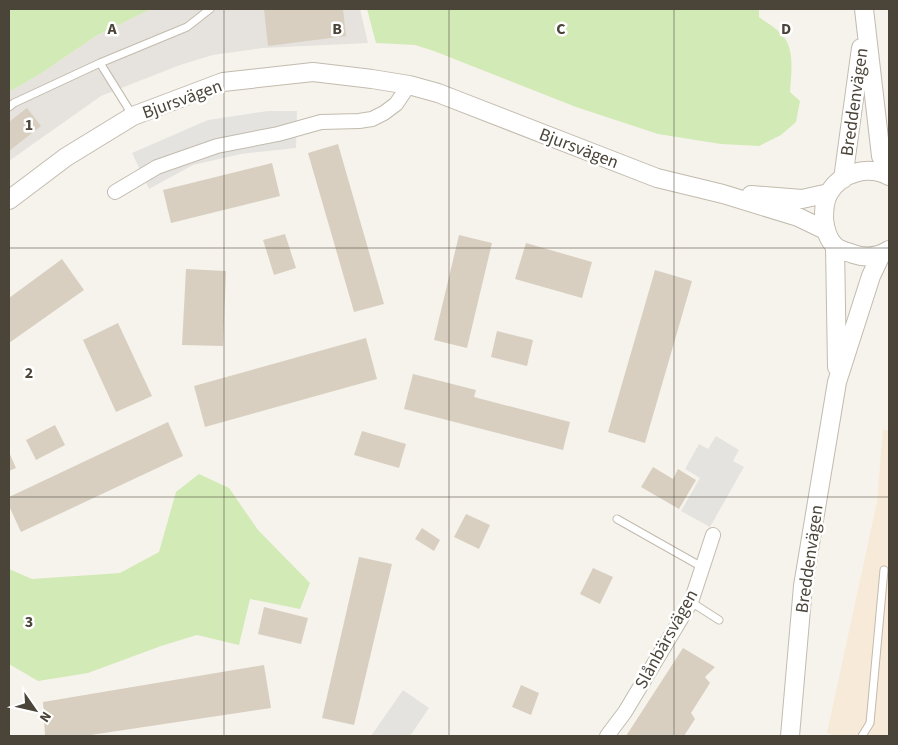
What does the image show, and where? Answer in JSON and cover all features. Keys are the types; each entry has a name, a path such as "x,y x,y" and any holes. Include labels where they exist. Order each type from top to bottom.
{"street":[{"name":"Breddenvägen","path":"864,17 880,156 889,171"},
{"name":"Breddenvägen","path":"843,179 864,17"},
{"name":"Bjursvägen","path":"9,200 66,157 133,116 222,82 313,72 372,78 438,93 657,178 723,194 798,217 825,230"},
{"path":"115,192 156,167 217,146 278,134 321,122 372,119 396,104 409,85"},
{"name":"Breddenvägen","path":"829,193 843,179 854,173 865,170 880,171 889,176"},
{"name":"Bjursvägen","path":"723,194 802,199 829,193"},
{"path":"829,193 824,206 825,230 835,246"},
{"name":"Breddenvägen","path":"837,382 835,246 861,257 885,253"},
{"name":"Breddenvägen","path":"790,736 803,586 837,382 871,276 885,253"},
{"name":"Slånbärsvägen","path":"607,736 625,712 691,602 713,535"}],"lane":[{"path":"9,107 100,63 187,27 210,9"},
{"path":"100,63 133,116"},
{"path":"617,519 702,567"},
{"path":"862,736 870,723 884,570"},
{"path":"691,602 718,620"}],"shaded area":[{"path":"151,9 360,9 368,43 263,48 213,55 180,65 101,96 9,161 9,92 40,74 96,36"},
{"path":"268,111 297,111 296,148 241,154 193,165 149,189 132,153 208,120"},
{"path":"883,429 889,431 889,736 836,736 827,733 877,502"},
{"path":"716,436 739,450 733,461 744,467 710,527 681,511 700,478 685,469 699,444 708,449"},
{"path":"403,690 429,708 410,736 371,736"}],"green space":[{"path":"9,9 151,9 96,36 40,74 9,92"},
{"path":"367,9 759,9 759,17 782,34 790,49 790,92 800,101 796,122 781,135 759,146 721,144 658,134 576,107 434,51 415,45 376,43"},
{"path":"199,474 229,488 258,530 310,583 300,609 250,599 239,645 197,635 88,673 38,681 9,664 9,569 32,579 120,573 159,552 176,492"}],"building":[{"path":"264,9 343,9 346,36 268,46"},
{"path":"27,108 41,126 9,151 9,122"},
{"path":"338,144 384,304 354,312 308,153"},
{"path":"272,163 280,196 171,223 163,190"},
{"path":"285,234 296,268 274,275 263,240"},
{"path":"459,235 492,243 467,348 434,340"},
{"path":"526,243 592,262 582,298 515,279"},
{"path":"62,259 84,290 9,343 9,298"},
{"path":"186,269 226,271 223,346 182,345"},
{"path":"655,270 692,281 645,443 608,432"},
{"path":"118,323 152,396 116,412 83,340"},
{"path":"497,331 533,340 527,366 491,357"},
{"path":"366,338 377,379 205,427 194,386"},
{"path":"413,374 476,390 474,397 570,422 563,450 404,409"},
{"path":"168,422 183,456 21,532 9,506 9,497"},
{"path":"55,425 65,445 36,460 26,440"},
{"path":"362,431 406,444 399,468 354,455"},
{"path":"9,452 16,468 9,471"},
{"path":"653,467 673,479 678,469 696,480 679,509 641,487"},
{"path":"466,514 490,525 479,549 454,537"},
{"path":"422,528 440,540 434,551 415,539"},
{"path":"359,557 392,564 354,725 322,718"},
{"path":"593,568 613,577 600,604 580,594"},
{"path":"264,607 308,618 301,644 258,634"},
{"path":"683,648 715,667 705,677 710,683 691,713 695,719 684,736 626,736"},
{"path":"264,665 271,708 84,736 45,736 43,702"},
{"path":"521,685 539,693 531,715 512,707"}]}
